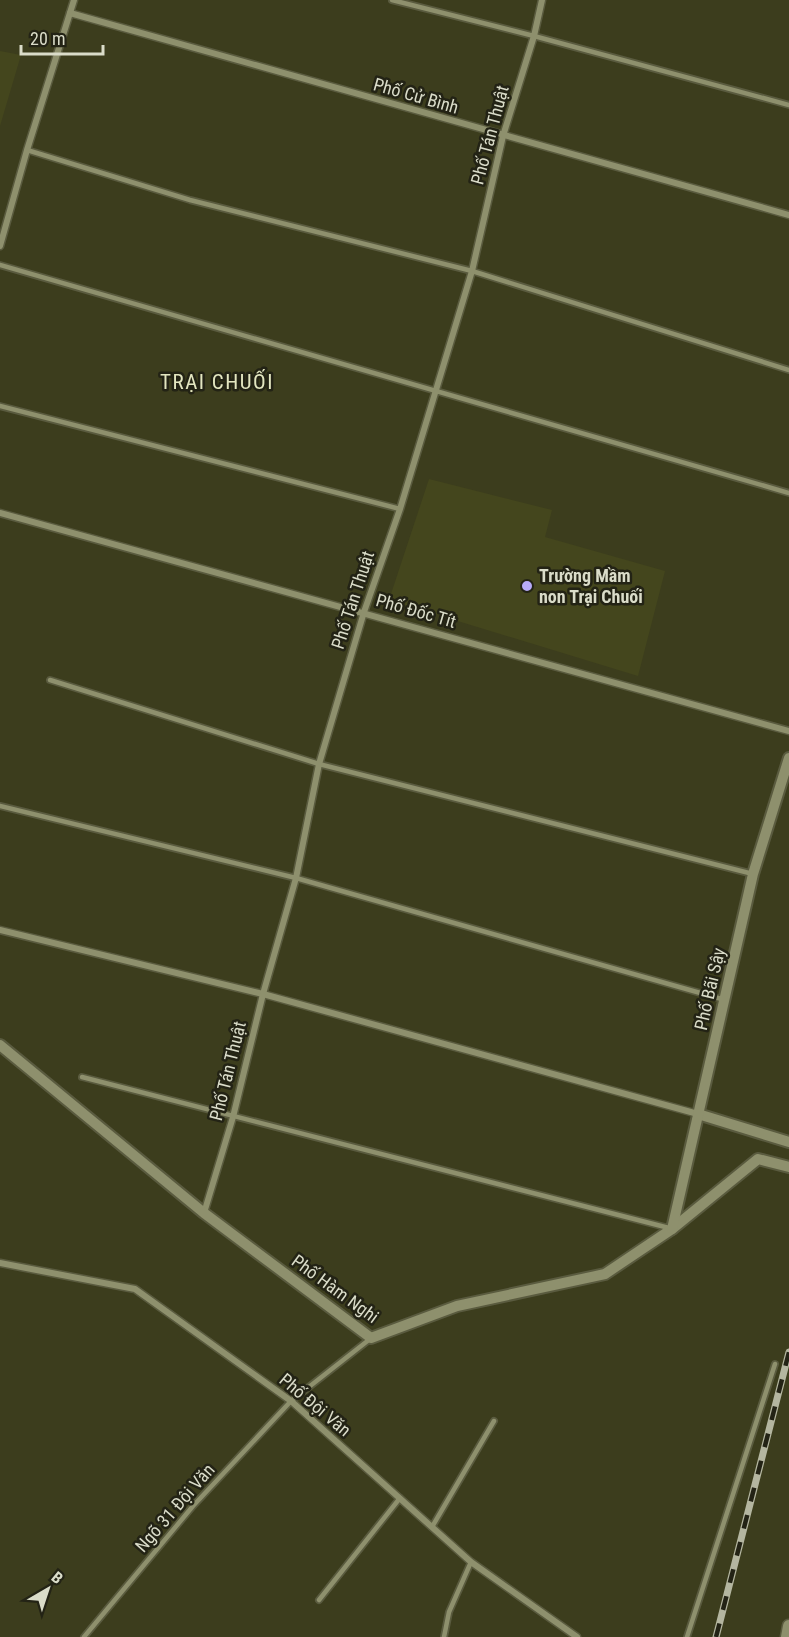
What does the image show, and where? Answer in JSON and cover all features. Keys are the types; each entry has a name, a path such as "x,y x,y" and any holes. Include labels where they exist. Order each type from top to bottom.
{"main road":[{"path":"786,1637 789,1628"}],"street":[{"path":"0,246 74,0"},
{"name":"Phố Tán Thuật","path":"204,1213 233,1117 263,994 296,878 320,764 364,612 400,509 472,271 503,136 534,36 542,0"},
{"name":"Phố Cử Bình","path":"70,13 789,215"},
{"name":"Phố Đốc Tít","path":"0,513 789,731"},
{"name":"Phố Bãi Sậy","path":"672,1229 753,874 789,758"},
{"path":"0,930 263,994 698,1114 789,1142"},
{"name":"Phố Hàm Nghi","path":"0,1045 204,1213 371,1338 457,1306 604,1274 672,1229 758,1159 789,1167"},
{"name":"Phố Đội Văn","path":"0,1263 135,1289 291,1401 471,1562 577,1637"}],"lane":[{"path":"392,0 789,105"},
{"path":"27,150 190,200 472,271 789,370"},
{"path":"0,265 789,493"},
{"path":"0,406 400,509"},
{"path":"50,680 320,764 753,874"},
{"path":"0,806 296,878 725,1000"},
{"path":"82,1077 672,1229"},
{"name":"Ngõ 31 Đội Văn","path":"84,1637 193,1506 291,1401 371,1338"},
{"path":"687,1637 775,1364"},
{"path":"432,1527 494,1421"},
{"path":"319,1600 400,1498"},
{"path":"444,1637 449,1612 471,1562"}],"shaded area":[{"path":"0,51 21,55 0,126"},
{"name":"Trường Mầm non Trại Chuối","path":"429,479 552,510 545,537 665,571 638,676 389,600"}],"railway":[{"path":"716,1637 789,1352"}],"place":[{"name":"Trường Mầm non Trại Chuối","path":"527,586"}],"district":[{"name":"TRẠI CHUỐI","path":"217,382"}]}
